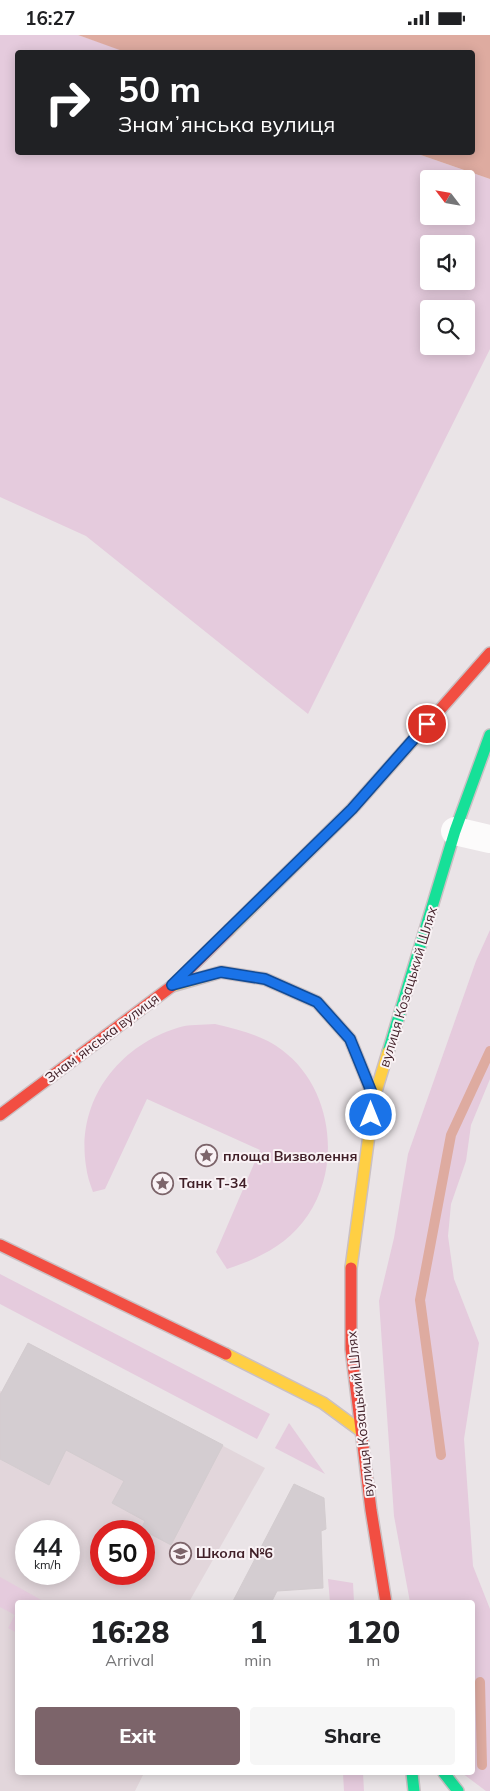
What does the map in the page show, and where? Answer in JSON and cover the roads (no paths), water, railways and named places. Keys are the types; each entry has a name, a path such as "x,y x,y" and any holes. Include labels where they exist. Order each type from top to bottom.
{"main road":[{"name":"Знамʼянська вулиця","path":"0,1115 172,985 352,809 490,653"},
{"name":"вулиця Козацький Шлях","path":"386,1600 351,1349 351,1257 374,1098 455,831 490,735"},
{"path":"172,985 221,972 265,979 317,1002 350,1039 374,1098"},
{"path":"0,1245 172,1326 323,1403 361,1431"},
{"path":"412,1775 414,1791"},
{"path":"446,1775 458,1791"}],"street":[{"path":"455,831 490,839"}],"waterway":[{"path":"441,1455 420,1300 451,1135 490,1051"},
{"path":"480,1682 482,1765"}],"place":[{"name":"площа Визволення","path":"207,1156"},
{"name":"Танк Т-34","path":"163,1183"},
{"name":"Школа №6","path":"180,1553"}]}
